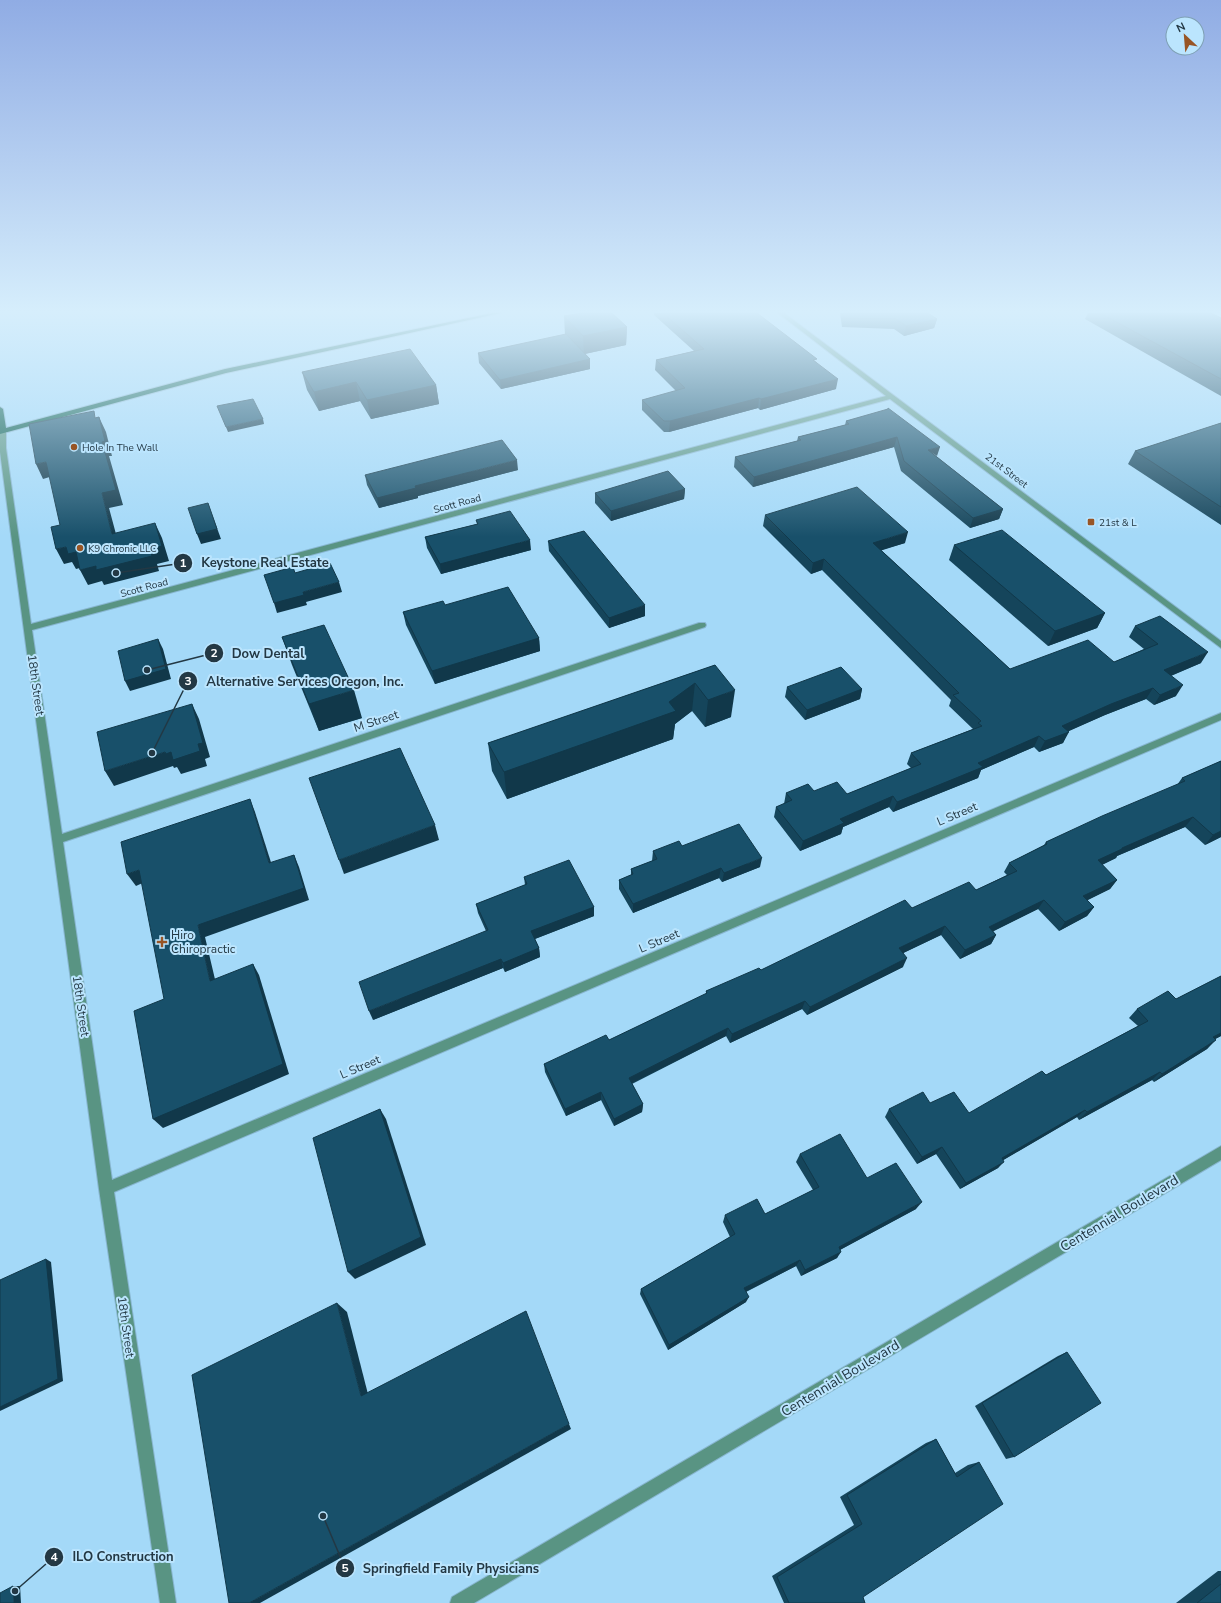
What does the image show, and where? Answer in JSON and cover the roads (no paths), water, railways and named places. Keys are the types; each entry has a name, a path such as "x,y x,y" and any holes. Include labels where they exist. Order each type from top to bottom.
{"main road":[{"path":"2,432 164,388"},
{"name":"18th Street","path":"0,409 2,432"}],"street":[{"name":"21st Street","path":"881,388 1221,645"},
{"name":"Scott Road","path":"28,628 892,396"},
{"name":"18th Street","path":"2,432 106,1189 168,1603"},
{"name":"M Street","path":"58,840 702,625"},
{"name":"L Street","path":"106,1189 1221,716"},
{"name":"Centennial Boulevard","path":"458,1603 1221,1153"}],"place":[{"name":"Hole In The Wall","path":"74,447"},
{"name":"21st & L","path":"1091,522"},
{"name":"K9 Chronic LLC","path":"80,548"},
{"name":"Keystone Real Estate","path":"116,573"},
{"name":"Dow Dental","path":"147,670"},
{"name":"Alternative Services Oregon, Inc.","path":"152,753"},
{"name":"Hiro Chiropractic","path":"162,942"},
{"name":"Springfield Family Physicians","path":"323,1516"},
{"name":"ILO Construction","path":"15,1591"}]}
